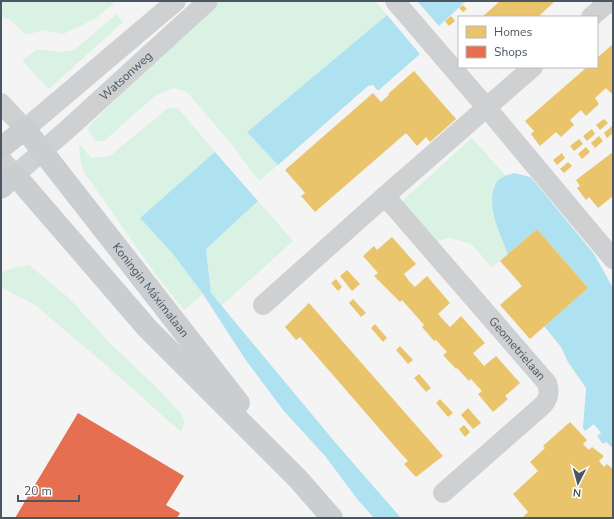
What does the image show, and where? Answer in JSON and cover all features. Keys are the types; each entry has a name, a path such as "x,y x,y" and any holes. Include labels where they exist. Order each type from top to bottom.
{"main road":[{"path":"1,148 25,129"},
{"name":"Koningin Máximalaan","path":"25,129 299,480 332,518"},
{"name":"Koningin Máximalaan","path":"6,174 148,329 299,480"}],"street":[{"name":"Watsonweg","path":"25,129 176,1"},
{"name":"Watsonweg","path":"6,174 43,151 208,1"},
{"path":"395,1 610,249"},
{"path":"592,16 610,1"},
{"path":"263,305 531,68"},
{"name":"Koningin Máximalaan","path":"1,103 25,129"},
{"name":"Geometrielaan","path":"385,196 547,383 549,390 548,399 543,405 443,493"}],"green space":[{"path":"1,1 116,1 95,19 63,34 43,30 26,35 9,19 1,17"},
{"path":"220,1 375,1 387,15 247,132 278,165 259,181 232,145 187,92 173,88 156,95 104,141 96,141 88,131 89,126 178,37"},
{"path":"117,14 123,22 49,89 22,61 37,49 60,52 74,50"},
{"path":"168,108 178,108 215,152 140,218 173,254 203,294 184,310 156,275 84,172 80,159 79,144 91,158 110,156"},
{"path":"472,138 506,176 498,182 497,226 508,254 492,267 471,244 449,238 433,242 400,203"},
{"path":"258,201 293,241 221,306 211,293 206,249"},
{"path":"29,265 69,298 109,342 179,411 185,421 181,432 106,365 35,305 1,287 1,273 16,267"}],"water":[{"path":"417,1 466,1 439,26"},
{"path":"387,15 420,54 379,90 377,90 373,85 368,86 278,165 247,132"},
{"path":"215,152 258,201 206,249 211,293 334,441 401,518 374,518 358,500 325,456 283,410 245,359 203,294 173,254 140,218"},
{"path":"514,173 530,177 534,181 594,254 613,288 613,448 606,442 603,444 597,436 601,433 594,424 585,431 583,428 586,388 568,362 561,347 544,326 588,288 537,229 508,254 498,228 493,208 493,190 499,180"}],"building: Homes":[{"path":"500,1 555,1 540,15 541,16 483,16"},
{"path":"463,5 467,9 463,12 459,8"},
{"path":"451,16 455,21 449,26 445,21"},
{"path":"613,44 613,92 611,93 606,88 595,98 599,104 586,116 581,110 570,120 574,125 561,137 556,132 540,146 531,134 534,131 525,121 586,68 598,68 598,57"},
{"path":"414,71 456,119 430,142 426,137 417,146 406,133 315,212 301,196 305,193 285,170 373,93 381,102"},
{"path":"604,119 608,123 600,130 596,125"},
{"path":"612,126 613,133 607,138 604,133"},
{"path":"592,129 595,134 587,141 583,136"},
{"path":"599,136 603,141 595,148 591,143"},
{"path":"579,139 583,144 574,151 570,146"},
{"path":"586,147 590,152 582,159 578,154"},
{"path":"613,152 613,196 598,208 589,197 586,200 577,188 580,186 576,180"},
{"path":"562,153 565,158 557,165 553,160"},
{"path":"568,162 572,166 564,173 560,169"},
{"path":"537,229 588,288 530,339 500,305 522,286 500,261"},
{"path":"392,237 416,264 404,274 409,281 415,287 427,276 450,303 438,314 450,327 461,316 485,343 473,353 484,366 496,356 520,383 505,396 508,399 493,412 478,394 482,391 471,379 469,381 457,368 456,369 443,355 447,352 436,340 434,341 422,327 424,325 402,300 400,302 374,276 378,273 363,256 374,246 377,250"},
{"path":"347,270 360,284 352,291 340,276"},
{"path":"336,279 342,287 338,291 331,283"},
{"path":"353,299 366,313 361,317 349,303"},
{"path":"309,303 443,456 416,477 404,464 408,461 300,337 296,340 285,327"},
{"path":"375,324 387,338 383,342 371,328"},
{"path":"400,346 413,360 408,364 396,350"},
{"path":"419,374 431,388 426,392 414,378"},
{"path":"440,399 453,413 448,417 436,403"},
{"path":"468,408 481,423 473,429 461,415"},
{"path":"570,422 587,440 583,444 589,450 592,447 604,456 599,461 604,467 607,464 613,469 613,518 522,518 528,512 513,494 538,471 530,462 545,448 543,446"},
{"path":"464,425 470,432 465,437 459,429"}],"building: Shops":[{"path":"78,413 184,476 166,505 180,513 177,518 15,518"}]}
